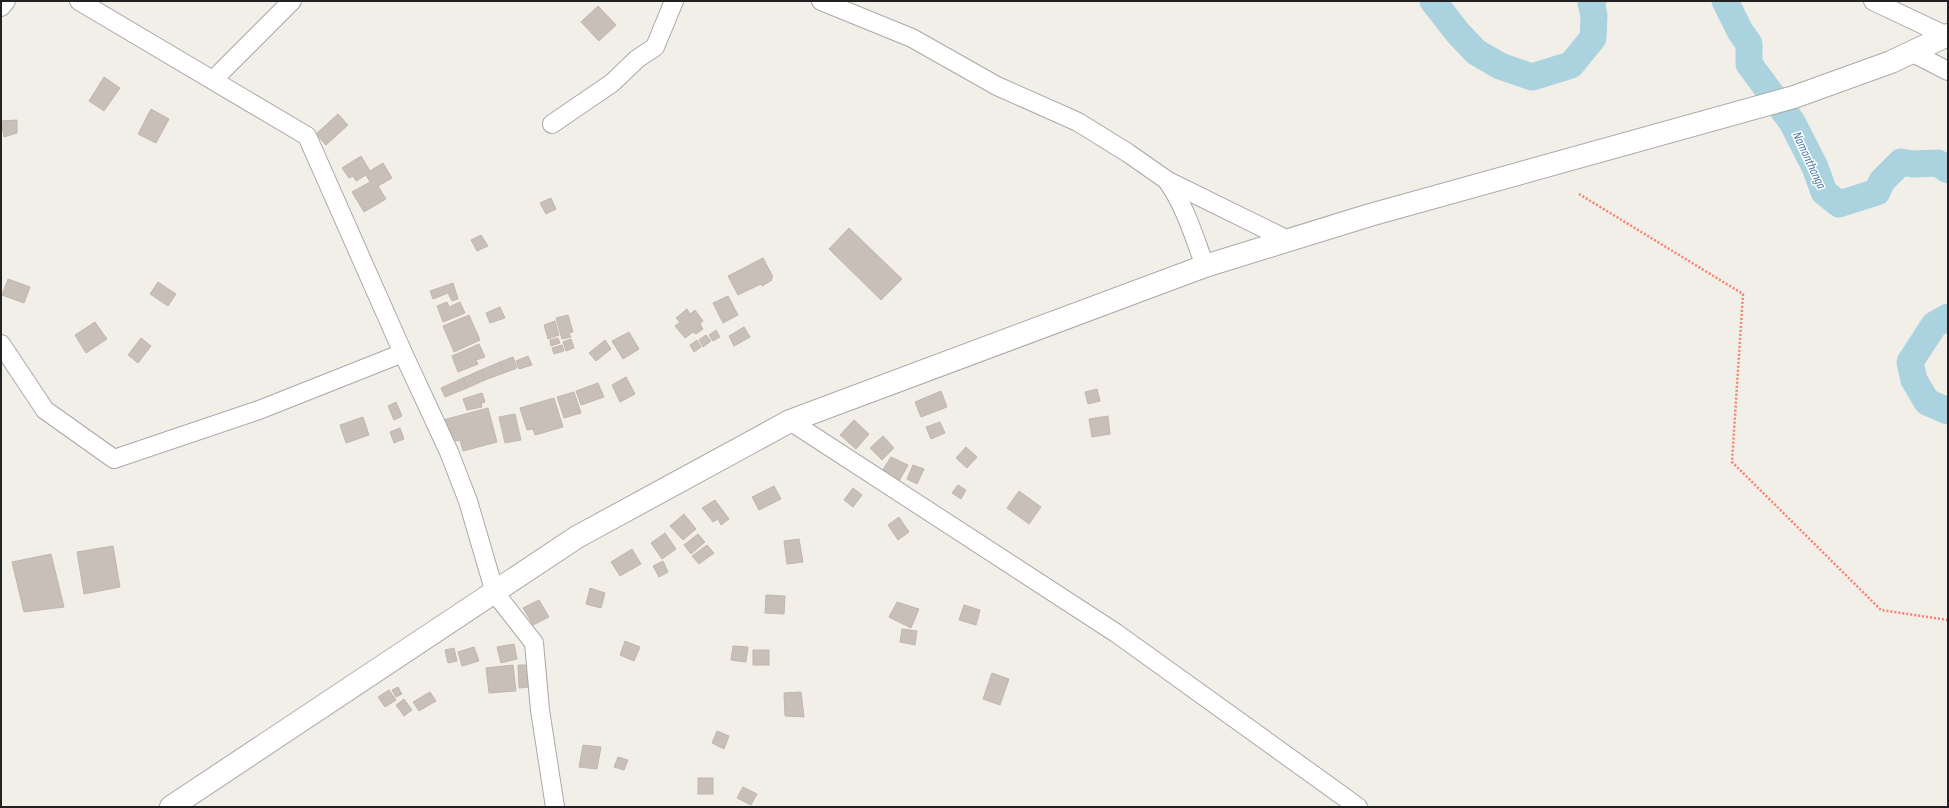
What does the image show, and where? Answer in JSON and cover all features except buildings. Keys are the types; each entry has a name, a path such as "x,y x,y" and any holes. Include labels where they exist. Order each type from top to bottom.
{"street":[{"path":"1,7 6,1"},
{"path":"80,1 307,136 403,353 449,452 468,500 495,592 534,643 540,710 555,807"},
{"path":"213,80 292,1"},
{"path":"552,124 612,83 637,59 655,47 674,1"},
{"path":"821,1 912,38 997,86 1078,122 1128,153 1168,181 1288,240"},
{"path":"1873,1 1947,36"},
{"path":"171,807 577,537 790,421 1206,266 1370,215 1794,97 1913,53 1947,36"},
{"path":"1913,53 1948,71"},
{"path":"1168,181 1187,215 1206,266"},
{"path":"1,344 45,410 114,459 259,410 403,353"},
{"path":"790,421 1116,633 1358,807"}],"path":[{"path":"1579,194 1743,294 1732,462 1881,610 1948,620"}],"waterway":[{"name":"Namanthanga","path":"1433,1 1458,33 1476,52 1500,66 1532,77 1571,65 1593,38 1594,15 1591,3 1593,1"},
{"name":"Namanthanga","path":"1725,1 1740,31 1749,44 1749,64 1792,122 1815,167 1824,192 1839,204 1877,192 1882,181 1901,162 1913,164 1938,163 1948,170"},
{"name":"Namanthanga","path":"1948,317 1934,325 1910,362 1914,380 1927,402 1948,411"}]}
